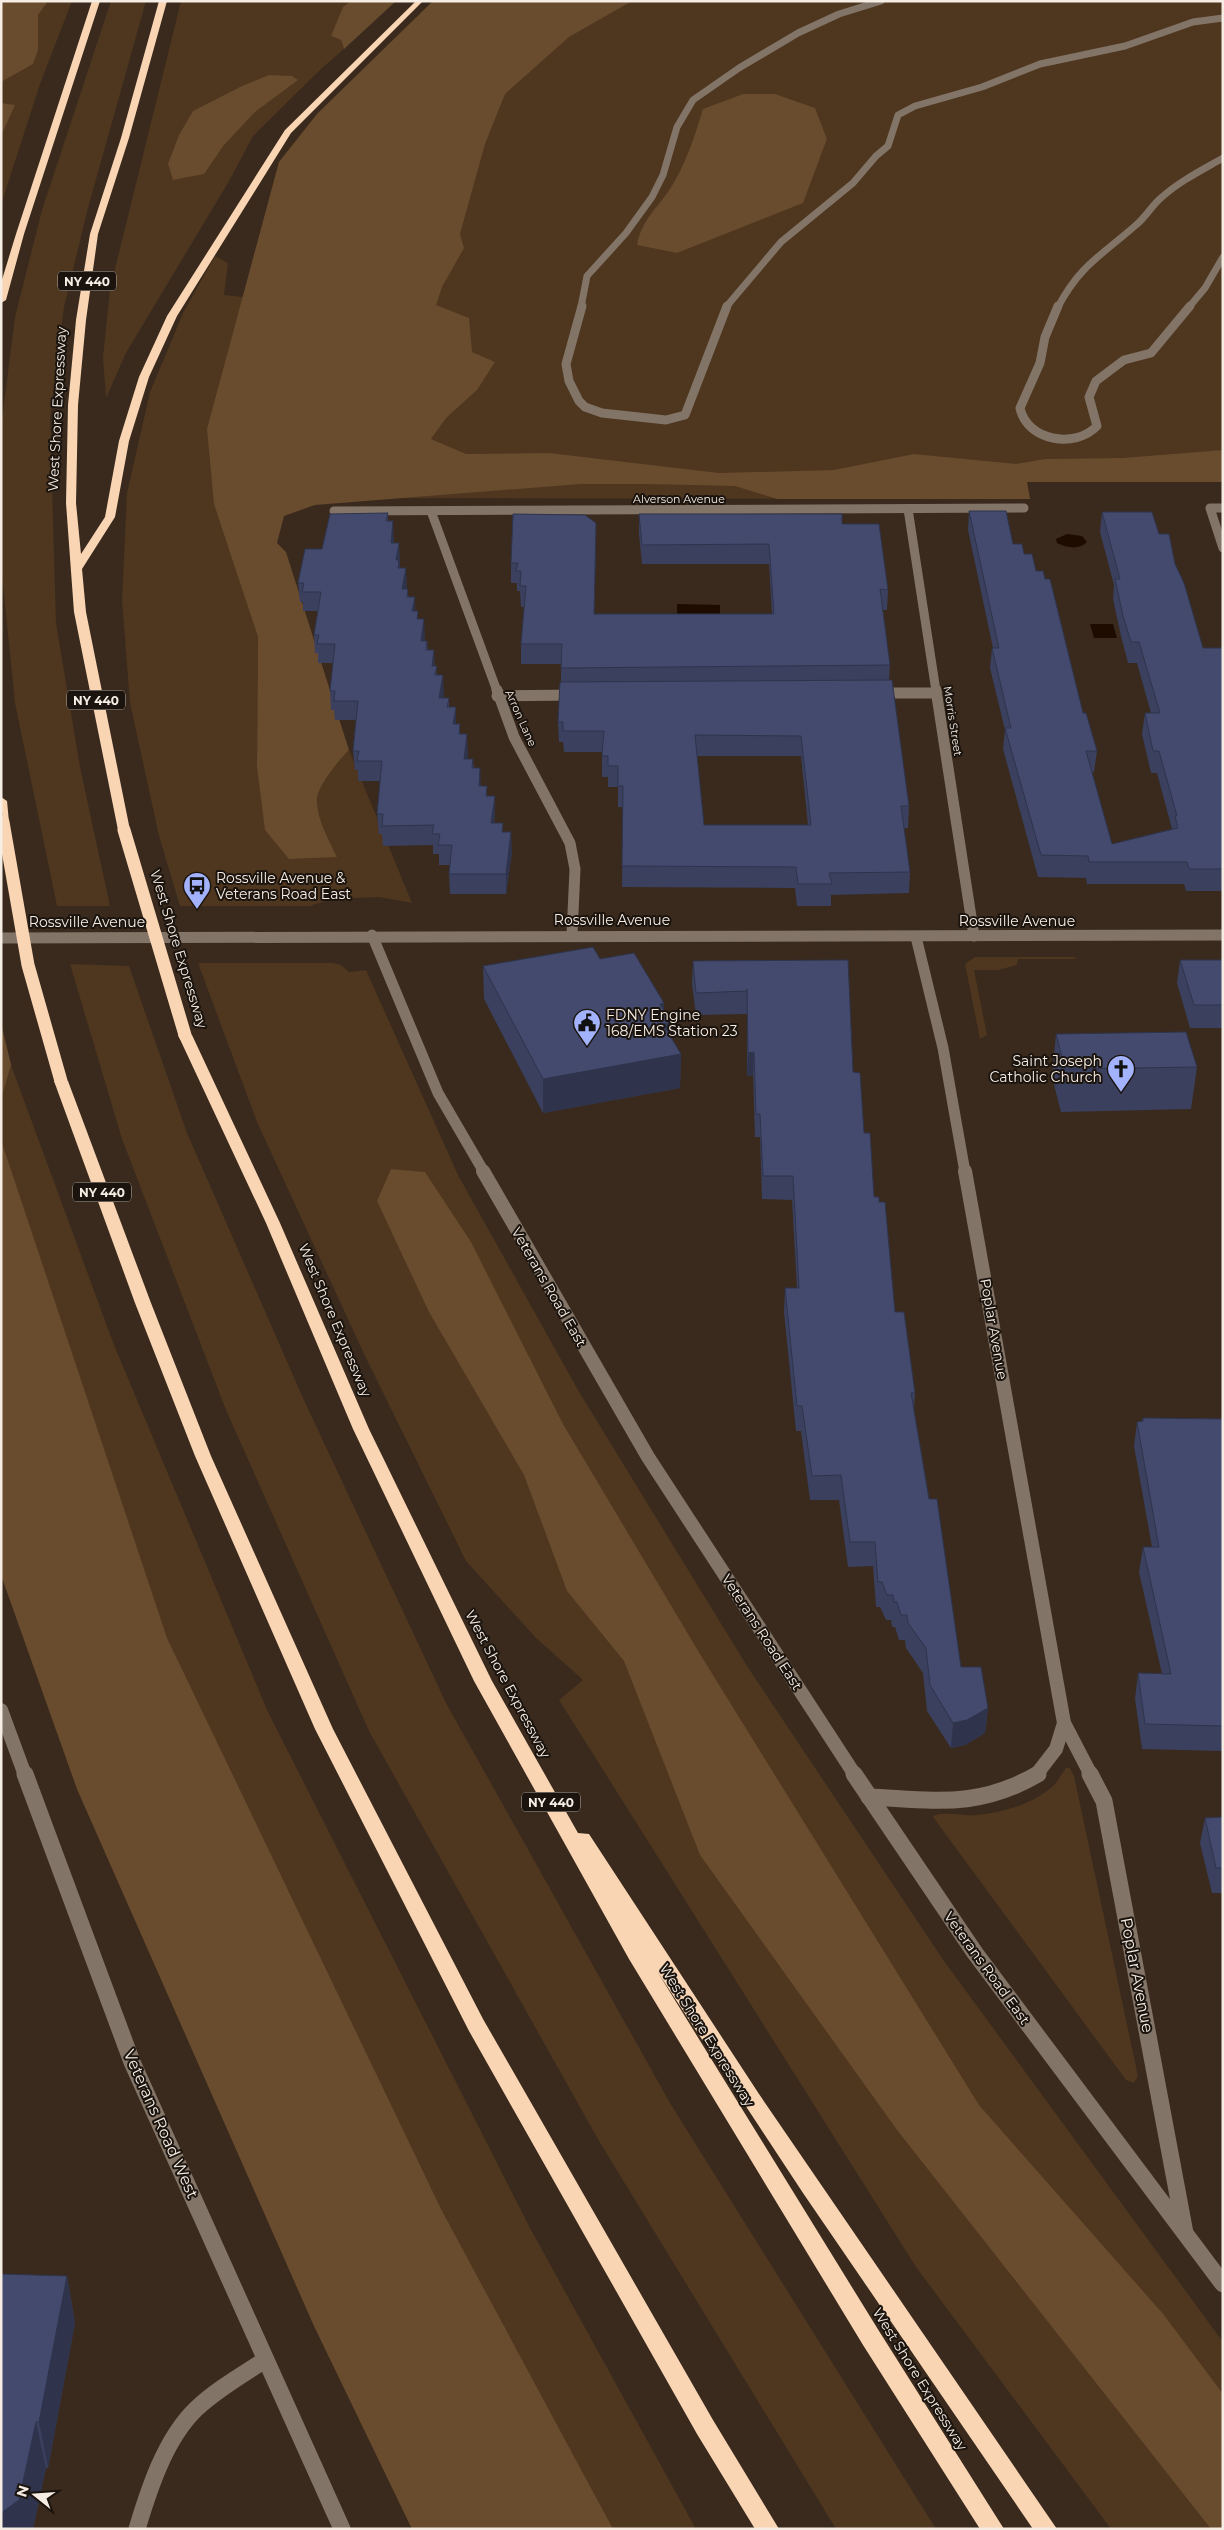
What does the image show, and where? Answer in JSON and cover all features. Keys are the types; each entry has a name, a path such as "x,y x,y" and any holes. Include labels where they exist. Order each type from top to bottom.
{"highway":[{"path":"1,300 23,225 96,1"},
{"name":"West Shore Expressway","path":"163,1 125,138 94,234 81,320 73,405 71,503 80,612 124,830 185,1035 274,1223 361,1429 483,1681 636,1954 866,2330 993,2529"},
{"path":"76,570 110,517 127,432 144,377 172,316 288,132 420,1"},
{"name":"NY 440","path":"1,801 2,817 28,965 61,1081 143,1303 203,1456 324,1729 476,2025 705,2427 768,2529"},
{"path":"483,1681 656,1957 910,2334 1046,2529"}],"street":[{"path":"881,1 860,6 795,37 732,73 702,93 687,107 679,121 668,164 658,186 637,218 587,276 583,285 583,303 566,360 572,389 584,408 612,415 662,420 678,420 685,415 724,309 781,242 853,183 876,156 888,146 898,114 915,106 982,87 1040,64 1125,46 1193,22 1223,18"},
{"path":"1223,158 1179,183 1160,198 1138,224 1086,265 1067,288 1055,312 1040,362 1020,408 1024,422 1040,433 1072,440 1091,434 1097,426 1089,397 1096,381 1124,360 1150,353 1205,288 1223,256"},
{"name":"Alverson Avenue","path":"334,511 1024,508"},
{"path":"1223,508 1210,508 1223,548"},
{"name":"Morris Street","path":"908,509 974,936"},
{"name":"Arron Lane","path":"431,511 497,696 514,737 570,843 575,869 572,935"},
{"path":"865,693 936,693"},
{"path":"497,696 589,695"},
{"name":"Rossville Avenue","path":"1,938 372,935 916,937 1223,935"},
{"name":"Veterans Road East","path":"372,935 438,1093 648,1457 869,1797 975,1953 1223,2284"},
{"name":"Poplar Avenue","path":"916,937 943,1048 1064,1723 1104,1801 1186,2236"},
{"name":"Veterans Road West","path":"1,1710 132,2062 342,2529"},
{"name":"Poplar Avenue","path":"869,1797 964,1801 1006,1791 1038,1774 1056,1749 1064,1723"},
{"path":"137,2529 151,2483 171,2443 194,2410 228,2384 265,2360"}],"shaded area":[{"path":"1,1 72,1 40,84 1,205"},
{"path":"1,1 48,1 38,15 38,50 33,64 1,82"},
{"path":"111,1 146,1 88,208 64,307 50,418 56,623 80,767 110,906 57,906 15,703 1,565 2,419 15,317 42,210"},
{"path":"181,1 351,1 343,8 332,36 341,40 344,49 253,136 228,183 126,353 106,398 103,357 110,289"},
{"path":"351,1 396,1 344,49 341,40 331,36 343,7"},
{"path":"433,1 1223,1 1223,482 1027,482 1030,499 214,498 258,637 257,767 337,857 324,830 317,802 320,789 328,774 349,750 412,903 379,897 332,899 310,906 180,906 159,836 130,703 122,600 127,493 150,392 184,311 215,256 228,263 224,295 243,297 279,162 317,114"},
{"path":"433,1 632,1 569,37 505,94 485,144 460,234 464,248 442,287 436,305 469,318 472,352 495,362 477,390 446,418 431,439 466,454 549,453 719,473 834,470 914,454 1016,464 1045,459 1123,458 1223,450 1223,482 1027,482 1030,499 777,499 735,486 581,484 315,505 284,516 277,543 286,552 349,750 324,782 317,802 324,830 337,857 289,859 265,830 257,767 258,637 214,504 207,429 279,162 317,114"},
{"path":"269,75 292,76 298,80 255,112 224,145 204,174 173,180 168,164 179,135 193,111 242,86"},
{"path":"743,94 775,94 815,108 827,139 803,203 677,253 637,245 646,221 670,189 681,170 703,109"},
{"path":"1,103 15,105 1,136"},
{"path":"1067,534 1082,536 1087,542 1084,545 1073,547 1057,543 1056,539"},
{"path":"677,604 720,605 720,615 677,615"},
{"path":"1090,624 1113,624 1117,638 1094,638"},
{"path":"975,957 1075,957 1076,959 1018,959 1017,965 998,970 974,970 987,1035 980,1039 965,964"},
{"path":"198,963 333,963 341,965 349,972 366,970 458,1175 578,1390 747,1666 944,1961 1223,2342 1223,2529 1111,2529 916,2267 559,1700 583,1680 535,1637 466,1561 365,1356 257,1122"},
{"path":"70,964 129,966 187,1133 303,1398 446,1703 670,2103 936,2529 836,2529 599,2141 369,1731 226,1410 122,1139"},
{"path":"1,1023 11,1065 114,1345 268,1712 530,2228 696,2529 412,2529 314,2326 77,1789 1,1575"},
{"path":"1,1023 11,1065 1,1099"},
{"path":"1,1140 167,1638 441,2209 613,2529 412,2529 314,2326 77,1789 1,1575"},
{"path":"391,1169 425,1172 471,1242 563,1424 700,1654 979,2105 1164,2315 1223,2394 1223,2529 1211,2529 897,2130 700,1855 624,1661 567,1591 524,1475 429,1312 377,1201"},
{"path":"1066,1768 1070,1768 1074,1776 1138,2076 1134,2083 1126,2080 933,1817 941,1814 987,1814 1019,1806 1047,1791 1055,1784"}],"building":[{"path":"969,511 1006,511 1013,544 1022,544 1024,554 1032,554 1036,571 1043,571 1045,579 1050,579 1083,713 1086,713 1097,751 1086,751 1112,844 1178,828 1175,816 1177,816 1159,751 1153,751 1145,713 1160,713 1139,642 1131,642 1123,616 1115,579 1120,579 1102,512 1152,512 1159,534 1169,534 1175,564 1184,583 1203,648 1223,648 1223,869 1189,869 1187,862 1089,862 1088,856 1041,855 1005,728 1011,728 992,648 999,648"},
{"path":"388,513 386,521 393,521 391,543 399,543 396,560 399,560 398,568 406,568 402,589 408,589 407,597 415,597 412,611 418,611 417,619 424,619 421,641 427,641 426,650 434,650 432,666 437,666 435,675 443,675 439,698 449,698 447,707 456,707 453,724 460,724 459,734 467,734 464,759 473,759 472,768 480,768 479,786 487,786 486,796 495,796 491,823 503,823 502,832 511,832 506,874 449,874 452,845 438,845 440,834 432,834 434,825 382,826 383,814 377,814 382,761 357,761 359,751 353,751 358,701 334,701 335,691 330,691 335,644 317,644 319,635 314,635 321,592 302,592 304,583 298,583 305,549 322,549 330,514"},
{"path":"513,514 585,515 596,523 594,614 774,614 769,544 642,545 639,514 842,514 842,524 879,524 888,590 880,589 890,665 561,668 562,644 521,644 526,586 520,586 521,571 516,571 518,563 511,563"},
{"path":"892,680 909,806 901,806 910,872 829,873 832,884 798,884 796,867 622,866 623,786 618,786 618,766 608,766 608,756 602,756 604,731 563,731 563,722 558,722 560,682","holes":["695,735 801,736 811,825 704,825"]},
{"name":"FDNY Engine 168/EMS Station 23","path":"593,947 600,959 634,953 664,1003 660,1004 672,1023 663,1024 681,1054 543,1079 483,966"},
{"path":"848,960 853,1072 860,1073 864,1133 870,1133 874,1197 879,1197 879,1202 885,1202 895,1312 904,1312 915,1393 911,1393 929,1499 937,1499 961,1667 981,1667 988,1708 967,1720 953,1723 930,1685 926,1648 908,1623 907,1615 901,1615 897,1602 894,1602 893,1595 887,1595 882,1582 878,1582 875,1542 850,1542 841,1475 812,1476 802,1406 797,1406 785,1288 799,1288 793,1176 763,1176 760,1114 756,1114 754,1052 748,1053 747,989 747,991 696,993 693,961"},
{"path":"1180,960 1223,960 1223,1005 1194,1005"},
{"path":"1186,1032 1197,1067 1065,1069 1056,1034"},
{"path":"1143,1418 1223,1419 1223,1726 1145,1724 1138,1673 1171,1674 1143,1547 1159,1547 1137,1422 1143,1421"},
{"path":"1223,1817 1223,1868 1216,1868 1205,1818"},
{"path":"1,2274 67,2276 39,2422 36,2422 19,2500 1,2513"}],"place":[{"name":"Rossville Avenue & Veterans Road East","path":"197,910"},
{"name":"FDNY Engine 168/EMS Station 23","path":"587,1047"},
{"name":"Saint Joseph Catholic Church","path":"1121,1093"}]}
